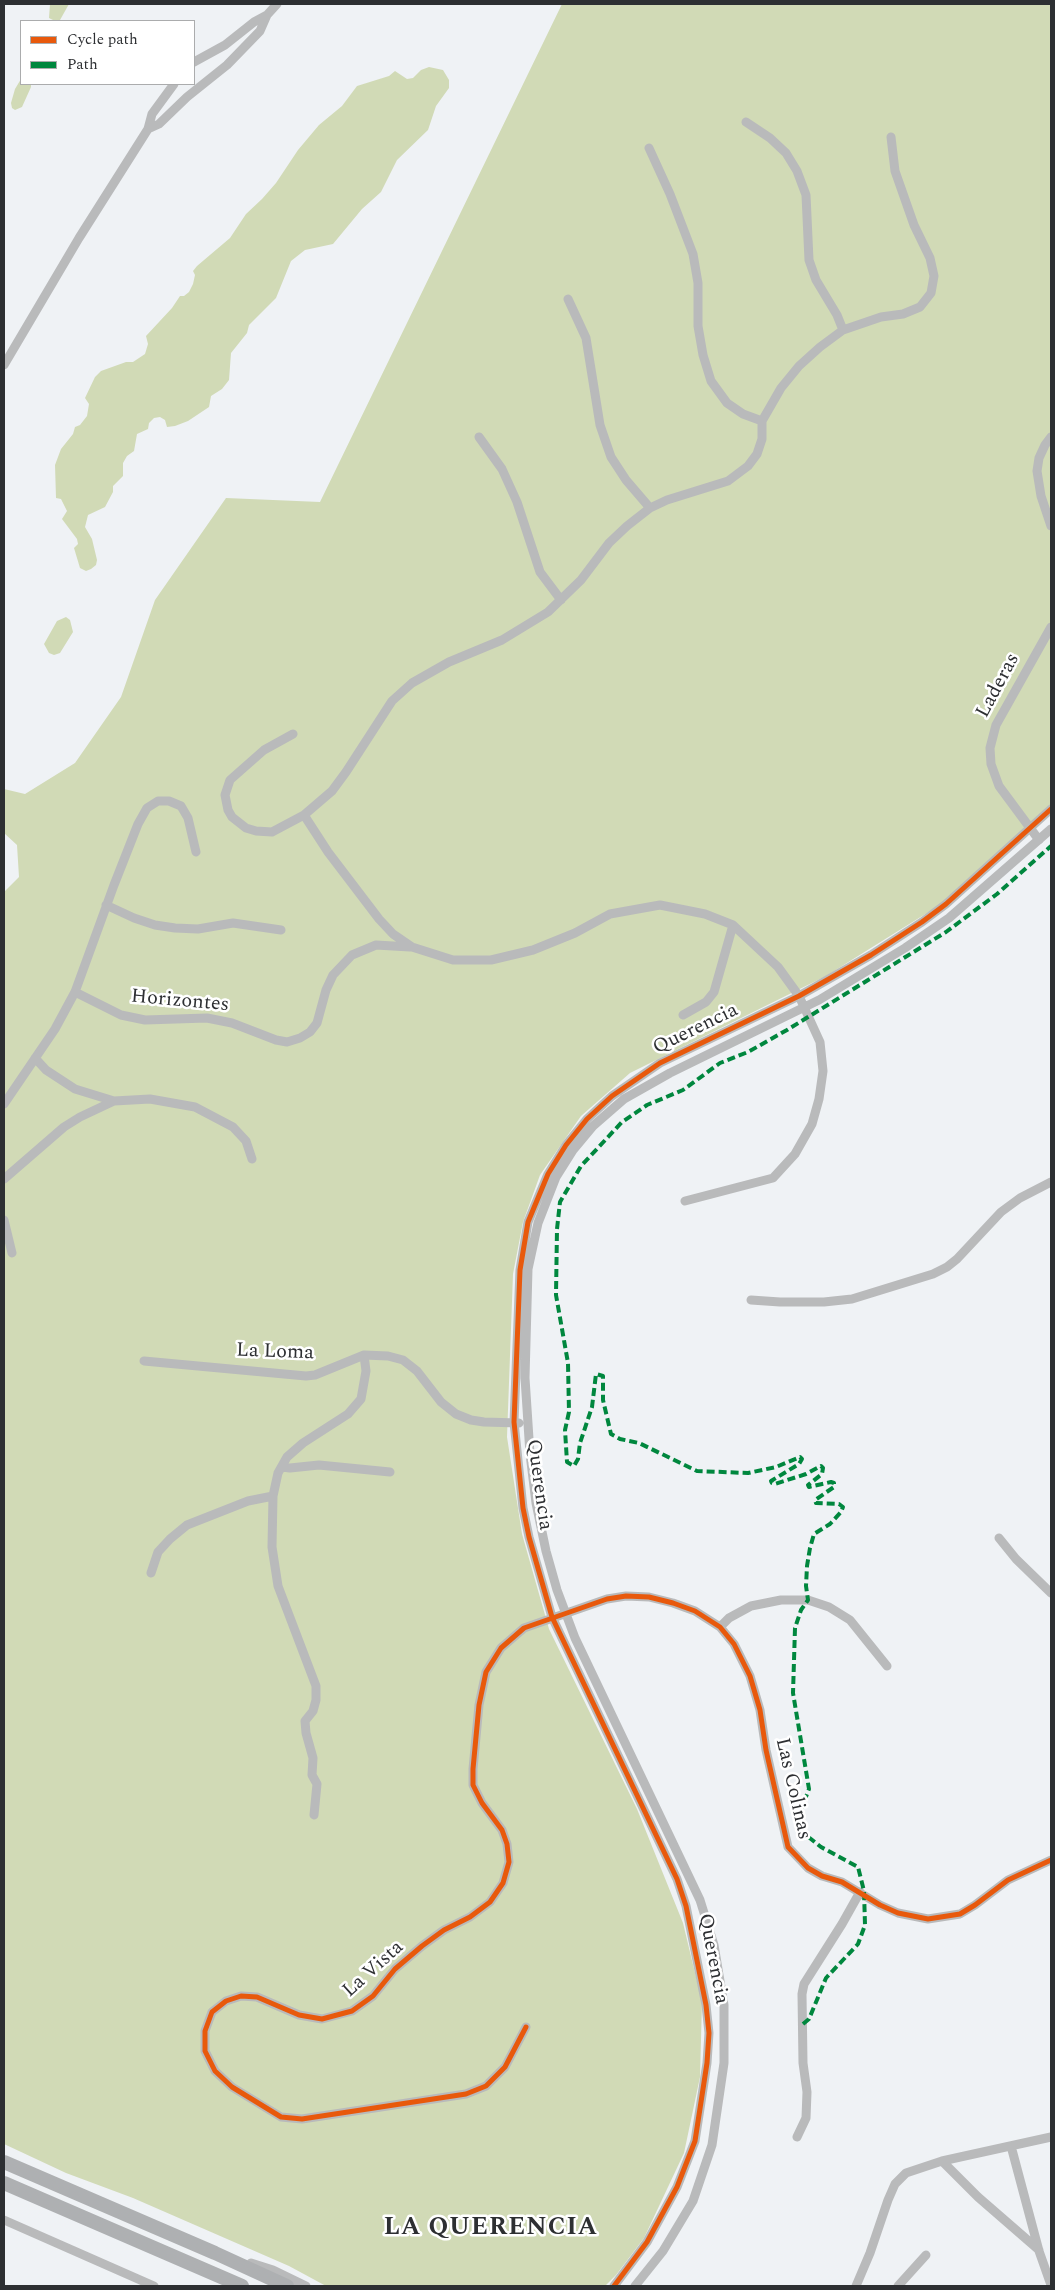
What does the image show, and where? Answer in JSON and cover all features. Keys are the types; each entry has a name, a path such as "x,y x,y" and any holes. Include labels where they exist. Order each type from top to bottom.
{"highway":[{"path":"4,2162 215,2252 288,2286"},
{"path":"4,2183 242,2286"},
{"path":"211,2272 248,2286"}],"street":[{"path":"195,61 225,45 267,15 277,4"},
{"path":"148,129 159,124 187,96 227,65 260,31 267,15"},
{"path":"4,366 79,238 148,129 152,114 173,85"},
{"path":"746,122 770,138 786,153 797,171 806,195 809,260 816,280 843,330"},
{"path":"293,734 264,750 239,770 227,786 225,803 232,817 246,828 272,832 304,815 332,791 392,700 412,682 449,662 502,640 548,612 581,580 609,543 650,508 728,481 741,471 757,454 762,439 762,421 780,388 799,366 843,330 881,318 903,314 920,307 931,293 934,276 930,258 914,225 898,180 891,137"},
{"path":"648,148 673,201 693,254 698,283 698,326 703,355 711,381 727,403 744,414 762,421"},
{"path":"568,299 586,338 600,425 611,457 626,480 650,508"},
{"path":"479,437 502,469 517,502 540,572 561,600"},
{"path":"1051,437 1044,445 1037,471 1041,496 1051,526"},
{"name":"Laderas","path":"1039,840 999,786 991,764 990,748 996,725 1051,627"},
{"path":"4,1104 55,1029 75,992 106,905 138,824 148,808 158,801 169,801 181,806 188,818 196,852"},
{"name":"Querencia","path":"614,2286 647,2242 677,2187 695,2141 705,2090 709,2033 703,1982 686,1906 677,1879 552,1617 529,1537 523,1508 514,1422 520,1270 528,1222 548,1174 566,1145 586,1119 612,1096 660,1063 799,996 871,955 928,918 1051,809"},
{"path":"304,815 328,852 379,919 393,934 412,947 453,960 491,960 533,950 575,933 610,914 660,905 705,914 733,925 778,967 799,996 820,1042 823,1071 819,1099 812,1124 796,1154 772,1178 685,1200"},
{"name":"Querencia","path":"635,2286 663,2250 693,2201 712,2145 721,2092 725,2032 721,1979 714,1945 700,1900 565,1613 546,1550 536,1503 527,1423 525,1369 528,1269 538,1223 556,1176 573,1150 603,1116 643,1087 805,1007 905,948 949,918 1051,829"},
{"path":"106,905 134,918 155,925 175,928 198,929 233,923 281,930"},
{"path":"683,1015 706,1002 714,992 733,925"},
{"name":"Horizontes","path":"75,992 121,1016 145,1020 207,1018 232,1023 276,1040 287,1042 300,1038 310,1032 317,1023 326,990 333,975 352,955 376,946 412,947"},
{"path":"35,1058 46,1070 75,1089 92,1096 114,1101 150,1099 195,1107 233,1128 246,1141 252,1159"},
{"path":"4,1179 64,1127 114,1101"},
{"path":"751,1300 824,1302 852,1299 933,1274 947,1268 957,1259 1001,1212 1020,1198 1051,1182"},
{"path":"4,1220 12,1253"},
{"path":"314,1815 317,1784 312,1774 313,1758 306,1733 305,1721 313,1711 316,1700 316,1686 278,1586 272,1547 274,1496 278,1473 287,1458 303,1443 348,1414 361,1399 366,1371 364,1355"},
{"name":"La Loma","path":"144,1361 306,1376 315,1375 364,1355 388,1356 403,1360 417,1371 441,1402 456,1414 471,1420 484,1422 527,1423"},
{"path":"514,1422 523,1432 528,1482 536,1503"},
{"path":"282,1467 319,1465 390,1472"},
{"path":"151,1573 158,1552 187,1525 248,1501 274,1496"},
{"path":"529,1537 540,1557 552,1600 555,1606 565,1613"},
{"path":"999,1538 1016,1559 1051,1594"},
{"name":"Las Colinas","path":"552,1617 607,1599 626,1596 649,1597 695,1611 720,1627 734,1644 750,1676 760,1710 766,1750 788,1847 808,1868 860,1892 898,1913 928,1919 960,1914 976,1905 1008,1880 1051,1860"},
{"path":"720,1627 729,1618 751,1606 781,1600 808,1600 829,1607 850,1620 887,1666"},
{"name":"La Vista","path":"526,2027 505,2067 486,2086 466,2094 302,2119 281,2117 232,2087 215,2070 205,2051 205,2031 212,2012 226,2001 241,1996 258,1997 299,2015 322,2019 352,2011 374,1996 395,1969 422,1946 444,1930 470,1917 490,1902 503,1883 509,1862 507,1844 502,1830 482,1803 473,1785 479,1705 486,1672 501,1648 524,1628 552,1617"},
{"path":"640,1801 650,1796"},
{"path":"797,2137 806,2118 807,2092 803,2062 802,1994 804,1984 860,1892"},
{"path":"856,2286 895,2184 906,2173 942,2161 1051,2137"},
{"path":"1011,2146 1039,2250 1051,2285"},
{"path":"942,2161 978,2197 1039,2250"},
{"path":"4,2220 154,2286"},
{"path":"647,2242 663,2250"},
{"path":"215,2252 273,2270 306,2286"},
{"path":"898,2286 926,2255"}],"green space":[{"path":"50,4 69,4 60,20 49,18"},
{"name":"LA QUERENCIA","path":"562,4 1051,4 1051,806 943,903 826,976 630,1073 581,1116 540,1175 523,1222 513,1274 507,1437 522,1534 549,1629 637,1809 683,1923 702,2002 700,2077 684,2153 644,2238 616,2275 605,2286 326,2286 289,2266 133,2198 66,2173 4,2144 4,892 19,877 17,845 4,833 4,789 25,794 75,763 121,697 155,600 226,498 320,502"},
{"path":"429,67 443,70 449,80 449,88 436,106 428,130 397,160 381,192 362,209 333,244 305,250 291,261 276,298 249,325 247,333 231,353 229,380 222,389 211,396 209,407 188,421 175,426 167,427 165,420 160,417 154,418 149,423 148,429 137,434 134,451 127,456 123,463 123,476 113,486 113,492 105,507 88,515 85,527 92,539 97,560 96,565 86,571 80,568 74,548 78,544 77,539 62,519 67,511 61,499 56,498 55,465 61,449 73,434 75,427 80,425 87,416 89,404 85,398 95,377 101,371 126,362 133,362 145,354 148,344 146,336 172,308 180,296 184,296 189,292 195,275 193,271 230,238 246,214 276,183 298,150 319,125 342,106 357,86 389,76 395,71 407,79 413,78 421,70"},
{"path":"20,81 20,85 31,85 22,107 15,110 12,108 11,103 15,89"},
{"path":"66,617 70,620 73,632 60,653 54,655 49,653 44,644 57,621"}],"marked path":[{"path":"803,2024 809,2019 826,1978 858,1944 865,1925 864,1891 858,1867 821,1847 806,1835 800,1828 798,1817 809,1789 793,1693 795,1628 801,1610 808,1600 806,1586 807,1566 814,1534 830,1524 843,1507 839,1504 816,1503 815,1500 834,1487 834,1483 831,1482 809,1487 808,1485 822,1474 823,1468 821,1466 806,1474 775,1484 772,1483 771,1481 799,1464 802,1459 800,1457 776,1467 748,1473 697,1471 639,1443 620,1439 611,1434 603,1400 603,1376 596,1374 592,1407 580,1443 578,1459 574,1466 567,1462 565,1430 569,1412 568,1363 556,1295 557,1229 560,1202 581,1166 622,1122 647,1105 683,1090 720,1063 748,1052 787,1030 946,932 997,894 1051,846"}],"cycle path":[{"path":"614,2286 647,2242 677,2187 695,2141 707,2063 709,2033 706,2005 686,1906 677,1879 552,1617 529,1537 523,1508 514,1422 520,1270 528,1222 548,1174 566,1145 587,1119 612,1096 660,1063 799,996 871,955 922,922 946,904 1051,809"},
{"path":"526,2027 505,2067 486,2086 466,2094 302,2119 281,2117 232,2087 215,2071 205,2051 205,2031 212,2012 226,2001 241,1996 257,1997 299,2015 322,2019 352,2011 373,1996 395,1969 422,1946 444,1930 470,1917 490,1902 503,1883 509,1862 507,1844 502,1830 482,1803 473,1785 479,1705 486,1672 501,1648 524,1628 607,1599 626,1596 649,1597 673,1603 695,1611 720,1627 734,1644 750,1676 760,1710 766,1750 788,1847 808,1868 822,1876 842,1882 880,1905 898,1913 928,1919 960,1914 1008,1880 1051,1860"}],"district":[{"name":"LA QUERENCIA","path":"491,2229"}]}
